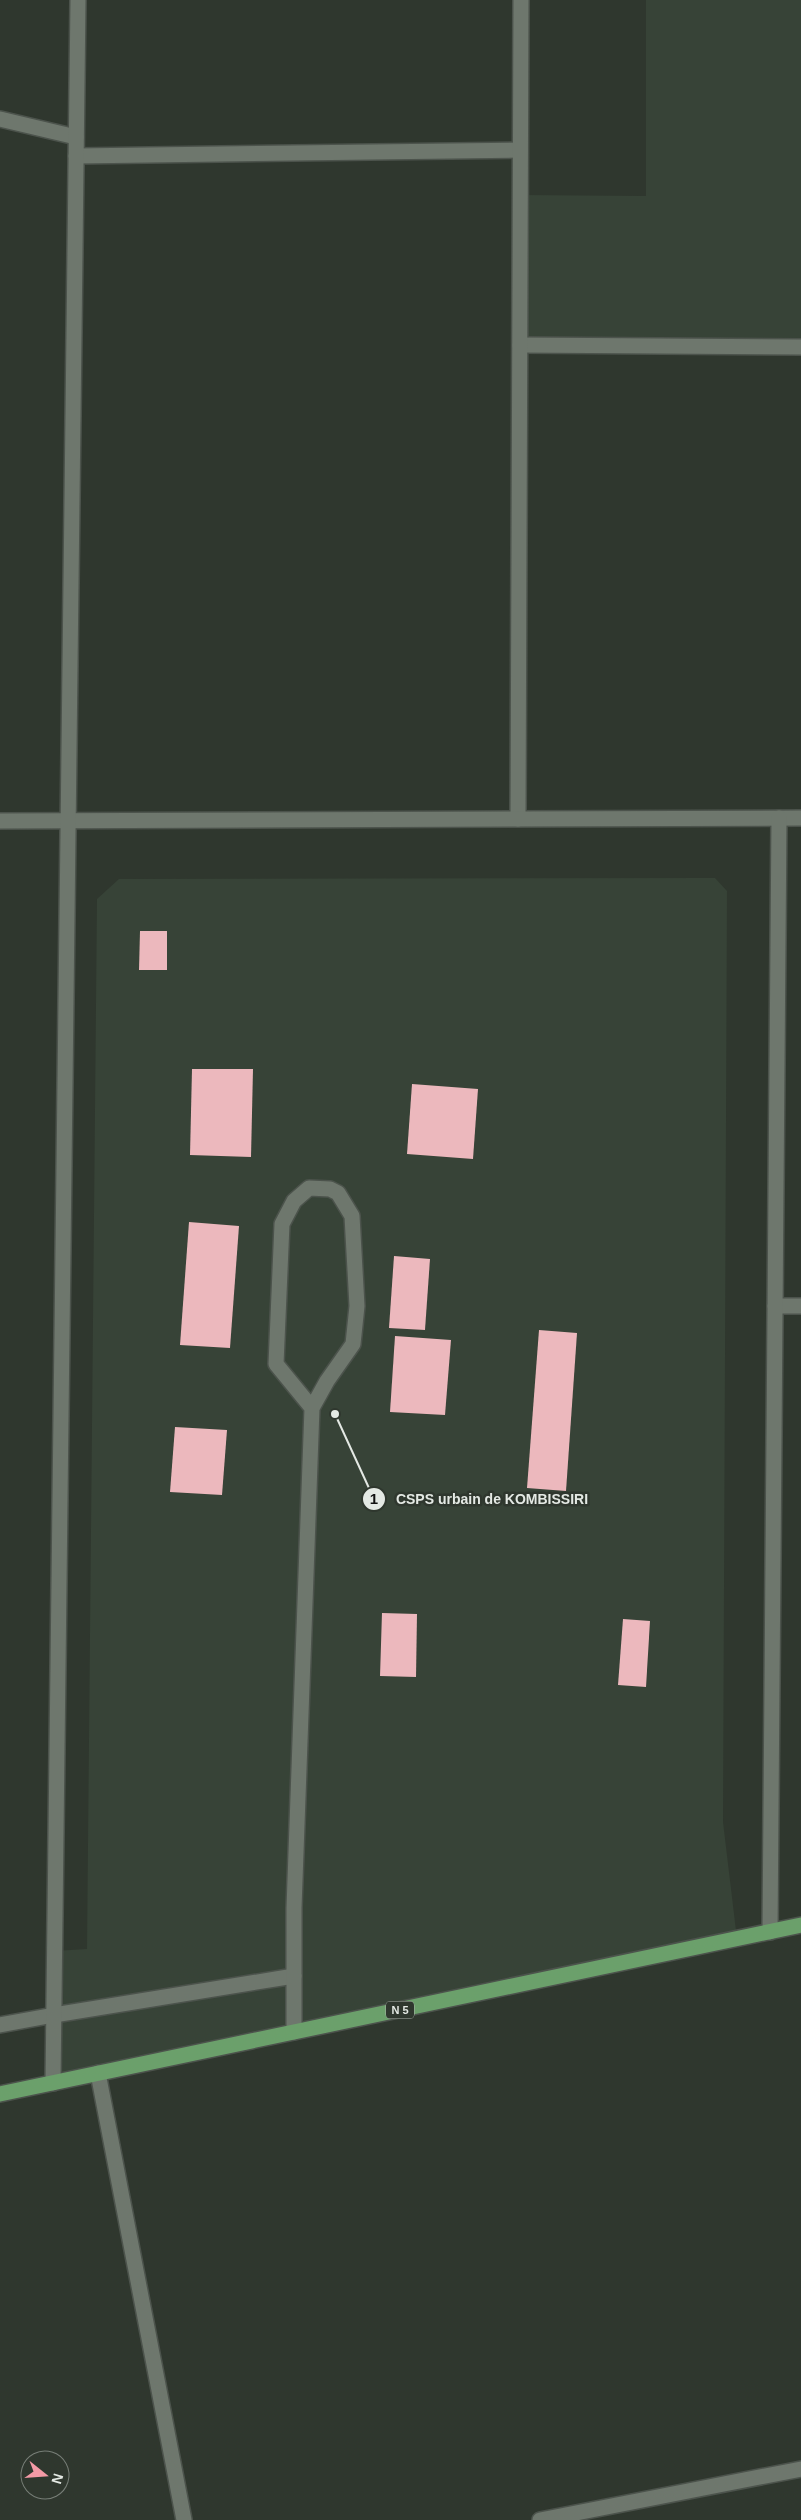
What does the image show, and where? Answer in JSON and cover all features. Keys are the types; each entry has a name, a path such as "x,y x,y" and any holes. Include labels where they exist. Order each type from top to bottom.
{"highway":[{"name":"N 5","path":"0,2094 801,1925"}],"street":[{"path":"53,2083 78,0"},
{"path":"518,819 521,0"},
{"path":"0,119 76,137"},
{"path":"76,156 520,150"},
{"path":"520,345 801,348"},
{"path":"770,1932 779,818"},
{"path":"0,821 801,818"},
{"path":"294,2032 294,1908 312,1408 327,1381 353,1344 357,1306 352,1216 338,1193 330,1189 309,1188 294,1201 282,1224 276,1364 312,1408"},
{"path":"775,1306 801,1306"},
{"path":"0,2025 294,1976"},
{"path":"98,2073 184,2520"},
{"path":"540,2520 801,2469"}],"shaded area":[{"path":"646,0 801,0 801,347 520,345 520,195 646,196"},
{"path":"715,878 727,891 723,1822 737,1939 53,2083 54,1951 87,1949 97,899 119,879"}],"building":[{"path":"140,931 167,931 167,970 139,970"},
{"path":"192,1069 253,1069 251,1157 190,1155"},
{"path":"412,1084 478,1089 473,1159 407,1154"},
{"path":"189,1222 239,1226 230,1348 180,1345"},
{"path":"394,1256 430,1259 425,1330 389,1328"},
{"path":"539,1330 577,1333 566,1491 527,1488"},
{"path":"395,1336 451,1340 445,1415 390,1412"},
{"path":"175,1427 227,1430 222,1495 170,1492"},
{"path":"382,1613 417,1614 416,1677 380,1676"},
{"path":"623,1619 650,1621 646,1687 618,1685"}],"place":[{"name":"CSPS urbain de KOMBISSIRI","path":"335,1414"}]}
